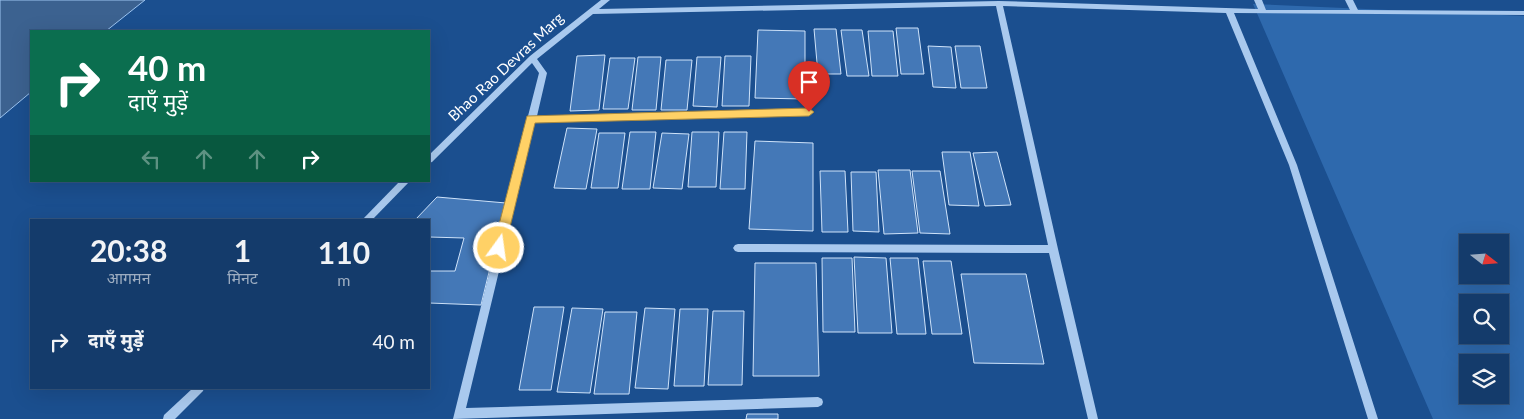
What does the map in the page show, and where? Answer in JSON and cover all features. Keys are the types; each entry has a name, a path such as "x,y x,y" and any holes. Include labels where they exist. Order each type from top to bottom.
{"street":[{"name":"Bhao Rao Devras Marg","path":"430,159 533,58 606,0"},
{"path":"1258,0 1263,12"},
{"path":"1349,0 1355,12"},
{"path":"591,12 764,4 999,3 1115,4 1263,12 1524,13"},
{"path":"999,3 1053,249 1093,419"},
{"path":"1229,10 1292,165 1373,419"},
{"path":"533,58 542,73 459,416 818,402"},
{"path":"530,119 809,112"},
{"path":"367,219 405,182"},
{"path":"738,248 1053,249"},
{"path":"168,419 198,389"}],"shaded area":[{"path":"0,0 145,0 107,30 30,30 30,93 0,118"},
{"path":"1253,4 1524,16 1524,419 1433,419"}],"building":[{"path":"896,28 918,28 924,74 901,74"},
{"path":"814,29 836,29 841,74 818,74"},
{"path":"758,30 805,31 805,99 755,98"},
{"path":"841,30 862,30 869,76 847,76"},
{"path":"868,31 893,31 898,76 872,76"},
{"path":"928,46 951,47 956,88 933,87"},
{"path":"955,46 980,46 987,88 961,88"},
{"path":"605,55 599,110 570,111 577,56"},
{"path":"725,56 751,56 749,106 722,106"},
{"path":"638,57 661,57 656,110 632,110"},
{"path":"697,57 721,57 717,107 693,106"},
{"path":"610,58 635,58 628,109 603,109"},
{"path":"666,60 692,60 687,110 661,110"},
{"path":"567,128 597,129 586,189 554,188"},
{"path":"630,132 656,132 650,189 622,189"},
{"path":"692,132 719,132 716,187 688,187"},
{"path":"724,132 747,132 745,189 720,189"},
{"path":"599,133 625,133 618,188 591,188"},
{"path":"662,133 689,134 682,189 653,188"},
{"path":"755,141 813,143 813,231 749,229"},
{"path":"942,152 970,152 979,206 949,205"},
{"path":"997,152 1011,205 985,206 973,153"},
{"path":"878,170 910,170 918,233 884,234"},
{"path":"820,171 845,171 848,232 822,232"},
{"path":"912,171 940,171 950,234 920,233"},
{"path":"851,172 876,172 879,232 853,231"},
{"path":"437,197 506,203 481,305 430,303 430,271 455,271 464,238 430,237 430,219 416,219"},
{"path":"854,257 886,258 892,333 858,333"},
{"path":"822,258 852,258 855,332 823,332"},
{"path":"890,258 918,258 926,334 897,334"},
{"path":"923,261 951,261 962,334 932,334"},
{"path":"755,263 816,263 819,376 753,376"},
{"path":"961,274 1026,274 1044,364 974,363"},
{"path":"534,307 564,307 551,390 519,390"},
{"path":"572,308 603,309 590,393 557,392"},
{"path":"645,308 675,309 668,389 635,388"},
{"path":"680,309 708,309 704,386 674,386"},
{"path":"713,311 744,311 742,385 708,385"},
{"path":"605,312 637,312 629,394 594,394"},
{"path":"747,414 778,414 778,419 746,419"}],"route":[{"path":"499,248 530,119 809,112"}]}
